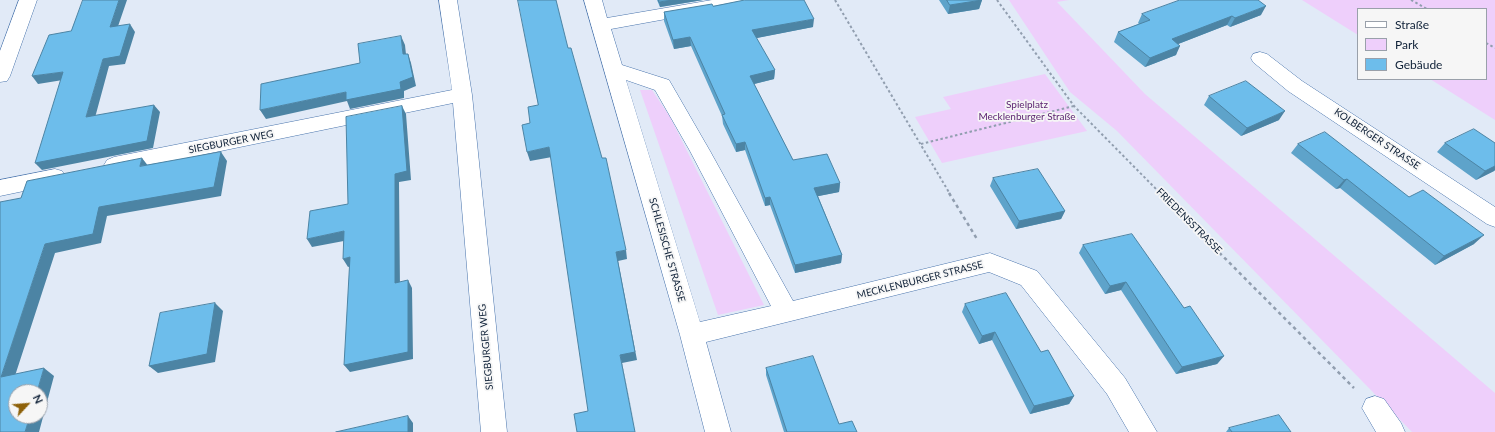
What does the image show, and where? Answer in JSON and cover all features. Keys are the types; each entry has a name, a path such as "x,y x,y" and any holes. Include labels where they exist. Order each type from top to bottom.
{"street":[{"path":"0,76 28,0"},
{"name":"SIEGBURGER WEG","path":"448,0 462,95 494,432"},
{"name":"SCHLESISCHE STRASSE","path":"593,0 692,335 718,432"},
{"path":"601,25 743,0"},
{"name":"KOLBERGER STRASSE","path":"1260,58 1295,86 1495,218"},
{"path":"614,69 662,85 700,151 787,313"},
{"name":"SIEGBURGER WEG","path":"94,169 462,95"},
{"path":"0,188 70,174"},
{"name":"MECKLENBURGER STRASSE","path":"692,335 787,313 990,262 1029,278 1116,386 1144,432"},
{"path":"1374,408 1392,432"}],"path":[{"path":"835,0 990,262"},
{"name":"FRIEDENSSTRASSE","path":"997,0 1074,106 1374,408"},
{"path":"1412,0 1425,8"},
{"path":"921,144 1074,106"}],"green space":[{"path":"1009,0 1069,0 1057,2 1145,94 1495,393 1495,432 1412,432 1117,131 1070,92"},
{"path":"1302,0 1495,0 1495,120 1432,80 1487,80 1487,8 1357,8 1357,34"},
{"name":"Spielplatz Mecklenburger Straße","path":"1045,74 1087,131 942,163 915,117 951,109 943,97"},
{"path":"640,90 652,90 670,117 764,305 718,315"}],"building":[{"path":"83,0 119,0 110,27 130,24 120,56 103,59 86,117 154,105 147,141 35,163 63,72 32,76 49,35 71,31"},
{"path":"518,0 556,0 568,48 571,48 602,158 606,158 626,250 616,252 635,352 620,355 635,432 577,432 574,414 588,411 549,147 527,152 522,125 530,123 528,107 538,105"},
{"path":"659,0 673,0 659,2"},
{"path":"745,0 804,0 814,19 752,30 775,70 750,76 793,160 827,154 840,183 814,188 842,255 795,265 770,197 765,198 745,142 736,144 722,115 725,114 690,37 673,40 664,12 712,4 713,6"},
{"path":"947,0 982,0 950,5"},
{"path":"1180,0 1258,0 1266,6 1235,18 1232,16 1172,39 1180,46 1150,58 1118,32 1150,20 1142,14"},
{"path":"401,36 403,54 408,54 413,77 400,82 401,89 346,100 346,92 260,110 261,84 360,63 358,44"},
{"path":"1246,81 1285,111 1247,128 1209,96"},
{"path":"402,106 407,171 395,174 395,283 408,280 408,352 344,365 350,257 343,259 344,231 307,239 310,211 348,204 346,117"},
{"path":"1474,129 1495,143 1495,166 1485,171 1445,143"},
{"path":"1325,132 1409,197 1423,190 1484,235 1444,256 1347,179 1344,180 1298,144"},
{"path":"221,152 214,187 99,207 93,234 45,244 1,377 44,368 39,384 8,384 8,424 28,424 25,432 0,432 0,202 21,198 27,181 142,158 140,166"},
{"path":"1038,169 1065,211 1019,221 993,178"},
{"path":"1132,234 1184,308 1190,306 1224,356 1182,367 1126,282 1110,286 1083,245"},
{"path":"1006,293 1041,352 1048,350 1074,396 1034,406 995,332 982,336 965,304"},
{"path":"215,303 207,354 149,366 160,313"},
{"path":"813,356 839,424 852,421 857,432 787,432 766,368"},
{"path":"1279,415 1291,432 1232,432 1229,428"},
{"path":"408,416 408,432 336,432"}]}
